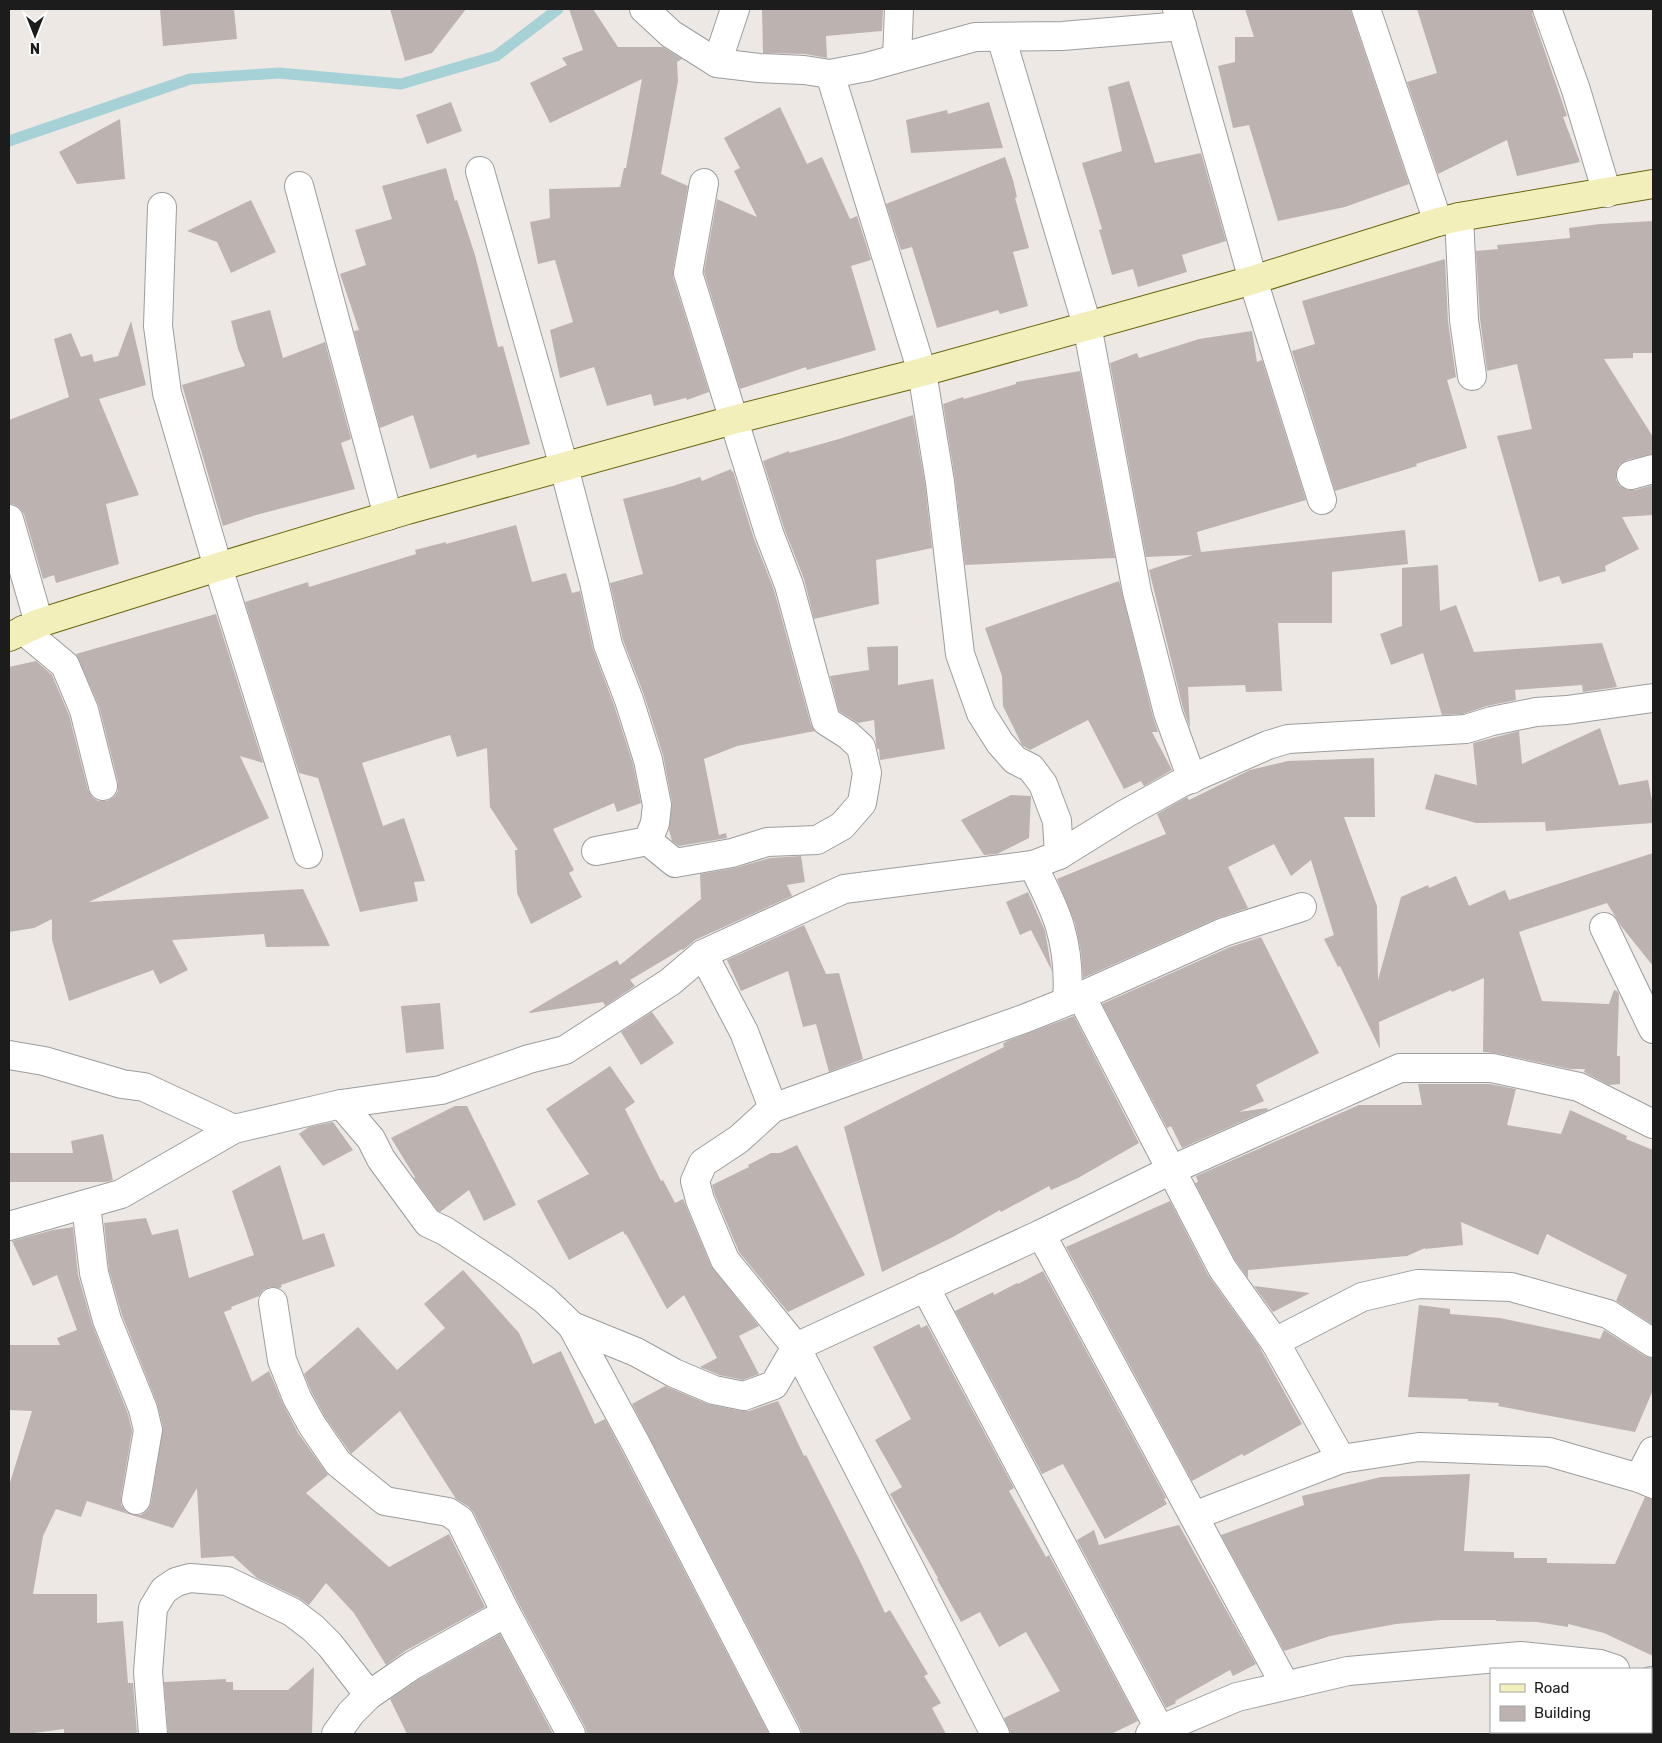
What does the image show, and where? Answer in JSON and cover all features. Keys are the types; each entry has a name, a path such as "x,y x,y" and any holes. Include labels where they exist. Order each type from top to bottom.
{"street":[{"path":"644,9 670,34 717,63 830,74 867,67 975,37 1062,36 1179,18 1253,280 1322,500"},
{"path":"717,63 735,9"},
{"path":"897,58 899,9"},
{"path":"1366,9 1448,219 1472,376"},
{"path":"1547,9 1576,90 1607,193"},
{"path":"1001,37 1087,325 1137,592 1168,713 1192,779"},
{"path":"830,74 922,372 940,482 960,654 981,713 1000,743 1015,760 1031,768 1043,784 1057,821 1059,855"},
{"path":"480,171 564,467 594,582 608,645 629,700 648,760 657,806 655,823 648,841"},
{"path":"648,841 675,863 732,853 767,842 817,840 842,826 862,803 867,773 861,747 848,735 826,721 789,586 769,533 688,273 704,183"},
{"path":"23,630 218,567 388,516 733,420 922,372 1253,280 1448,219 1653,184"},
{"path":"299,186 388,516"},
{"path":"162,207 158,326 167,393 218,567 308,854"},
{"path":"9,519 23,630 65,665 84,710 103,786"},
{"path":"9,1226 121,1194 234,1129 342,1104 441,1090 529,1060 565,1050 670,982 703,954 844,889 1033,865 1059,855 1180,783 1268,745 1288,739 1466,730 1492,721 1536,712 1567,710 1653,698"},
{"path":"596,851 648,841"},
{"path":"1033,865 1060,926 1068,980 1074,999 1171,1170 1222,1268 1275,1342 1341,1459"},
{"path":"995,1734 796,1347 725,1260 700,1200 695,1181 703,1163 739,1139 773,1108 1026,1018 1074,999 1224,932 1302,908"},
{"path":"1604,927 1653,1029"},
{"path":"703,954 744,1032 773,1108"},
{"path":"9,1055 44,1061 122,1084 144,1087 234,1129"},
{"path":"572,1326 636,1352 674,1373 714,1390 744,1396 774,1385 796,1347 1041,1234 1171,1170 1400,1068 1492,1068 1579,1087 1653,1124"},
{"path":"342,1104 371,1138 381,1159 428,1223 445,1231 504,1270 545,1300 572,1326 786,1734"},
{"path":"86,1205 94,1273 107,1320 143,1409 148,1430 136,1500"},
{"path":"1041,1234 1285,1686"},
{"path":"1275,1342 1362,1297 1418,1284 1511,1287 1608,1314 1653,1343"},
{"path":"925,1287 1155,1732 1237,1697 1348,1671 1520,1656 1600,1664 1612,1668"},
{"path":"273,1302 282,1360 297,1398 312,1425 338,1463 385,1501 448,1512 460,1520 506,1613 571,1734"},
{"path":"1194,1516 1341,1459 1419,1447 1549,1452 1646,1481 1653,1451"},
{"path":"153,1734 148,1672 153,1608 164,1590 176,1582 190,1578 227,1581 292,1612 313,1628 330,1645 370,1695"},
{"path":"336,1734 351,1713 370,1695 413,1665 506,1613"}],"building":[{"path":"160,9 234,9 237,39 163,46"},
{"path":"390,9 466,9 432,53 405,61"},
{"path":"569,9 593,9 618,47 663,47 682,59 677,62 678,81 661,174 688,186 673,277 709,392 687,400 686,398 654,406 651,394 607,406 594,367 560,378 550,330 573,322 555,260 538,264 530,222 550,218 549,189 620,187 624,168 626,168 642,79 550,123 530,83 567,65 562,58 583,50"},
{"path":"762,9 883,9 882,31 826,36 827,58 805,54 763,53"},
{"path":"1245,9 1350,9 1409,184 1345,207 1278,221 1249,125 1233,128 1218,66 1235,62 1235,37 1254,37"},
{"path":"1417,9 1532,9 1532,14 1567,116 1563,117 1580,162 1517,176 1507,140 1438,174 1407,82 1437,73"},
{"path":"1129,81 1155,163 1201,153 1226,241 1182,255 1187,272 1138,287 1133,269 1112,275 1099,230 1102,229 1082,163 1122,151 1108,87"},
{"path":"451,102 462,131 427,144 416,115"},
{"path":"989,102 1003,148 911,153 906,120 947,110 948,114"},
{"path":"780,107 807,164 822,157 850,219 857,216 871,260 851,266 876,350 807,370 806,367 740,389 704,272 717,199 757,217 734,171 740,168 724,138"},
{"path":"120,119 125,179 77,184 59,152"},
{"path":"1005,157 1013,180 1017,197 1015,198 1029,248 1013,252 1028,306 1000,314 998,310 937,328 912,247 901,250 886,204"},
{"path":"446,168 455,201 457,200 475,255 498,347 503,346 530,444 477,458 476,454 430,469 413,415 380,428 354,331 359,330 340,274 366,265 355,230 392,219 382,186"},
{"path":"251,200 276,252 231,273 217,242 187,231"},
{"path":"1653,221 1653,353 1633,353 1633,358 1604,359 1653,437 1653,454 1627,460 1620,464 1616,472 1616,480 1620,486 1628,490 1653,485 1653,515 1622,517 1639,549 1605,566 1606,571 1562,584 1559,576 1539,582 1497,436 1532,429 1517,364 1487,371 1480,319 1476,251 1498,249 1497,245 1570,238 1569,228"},
{"path":"1445,259 1448,321 1456,377 1447,380 1467,448 1416,464 1417,466 1335,491 1292,351 1315,344 1302,301"},
{"path":"270,310 283,358 325,342 351,439 341,443 355,489 256,515 223,526 182,385 245,366 238,349 231,321"},
{"path":"131,321 146,385 99,399 139,495 106,504 119,564 56,583 54,575 43,579 24,514 19,507 9,504 9,420 69,397 54,339 71,333 81,357 92,354 94,362 118,356"},
{"path":"1252,331 1257,362 1262,360 1306,500 1197,532 1201,552 1405,530 1408,564 1332,572 1332,623 1278,623 1282,691 1246,692 1245,685 1188,687 1190,728 1183,708 1149,570 1193,555 1146,557 1110,363 1137,353 1139,358 1199,339"},
{"path":"1080,371 1115,558 965,565 955,479 943,404 1016,384 1016,382"},
{"path":"913,415 925,484 932,548 876,560 879,604 814,619 804,579 784,528 763,461 789,451 789,453 839,439"},
{"path":"731,469 754,539 774,590 811,725 815,731 737,746 704,759 719,835 726,833 727,838 679,846 672,841 669,830 672,802 663,755 644,695 623,640 610,583 643,574 623,499 700,477 702,481"},
{"path":"516,525 532,582 566,573 572,593 580,591 593,649 633,764 641,803 617,812 614,803 553,829 574,870 569,873 582,897 531,924 517,893 515,850 518,850 490,807 487,748 457,757 450,735 362,763 383,826 404,818 425,881 414,882 418,901 360,912 318,778 299,773 245,602 308,582 309,587 416,554 415,550 446,542 446,544"},
{"path":"1438,565 1440,611 1456,605 1474,652 1602,643 1617,687 1583,692 1582,685 1515,690 1516,700 1487,706 1463,714 1442,715 1423,653 1391,665 1380,634 1402,626 1402,568"},
{"path":"1119,581 1158,732 1152,732 1172,770 1144,786 1141,781 1124,789 1088,720 1030,750 1022,745 1003,706 1002,676 985,628"},
{"path":"216,614 263,763 240,756 269,818 89,902 303,889 330,946 266,947 264,934 172,940 188,970 160,984 153,970 69,1001 52,940 52,919 34,928 9,932 9,667 36,661 52,675 69,715 88,790 92,797 98,801 107,801 114,797 118,791 118,782 99,706 76,654"},
{"path":"898,646 898,685 933,679 945,749 880,760 874,720 858,723 839,711 830,676 869,670 867,647"},
{"path":"1600,728 1619,785 1648,780 1653,806 1653,823 1546,831 1545,822 1476,823 1425,809 1435,774 1477,785 1473,743 1519,731 1522,764"},
{"path":"1374,758 1375,817 1344,817 1377,906 1378,980 1401,897 1428,885 1429,888 1456,876 1469,906 1505,890 1509,900 1653,853 1653,966 1621,926 1607,903 1519,932 1542,1001 1609,1004 1614,990 1619,994 1617,1056 1620,1056 1620,1084 1609,1085 1584,1072 1585,1069 1570,1069 1483,1052 1484,978 1452,992 1451,990 1379,1022 1380,1049 1340,966 1338,967 1324,939 1334,935 1311,860 1291,876 1274,844 1228,867 1248,908 1218,918 1083,978 1081,952 1075,923 1057,879 1166,834 1157,814 1187,797 1189,800 1250,770 1288,761"},
{"path":"1011,795 1031,796 1029,838 997,854 984,855 961,820"},
{"path":"801,856 805,882 787,885 792,896 695,940 683,950 630,980 635,986 605,1006 603,1002 529,1012 617,960 620,965 701,899 700,874 735,868 770,858"},
{"path":"1028,892 1045,931 1052,971 1031,930 1020,935 1006,902"},
{"path":"804,925 826,974 839,973 863,1059 829,1072 816,1024 803,1027 788,971 741,991 727,960"},
{"path":"1261,937 1319,1053 1256,1085 1264,1101 1239,1112 1267,1108 1268,1110 1182,1148 1171,1126 1167,1128 1102,1004 1230,947"},
{"path":"440,1003 444,1049 406,1053 401,1006"},
{"path":"652,1012 674,1043 641,1065 621,1032"},
{"path":"1074,1016 1139,1143 1078,1178 1051,1190 1049,1186 882,1272 844,1127 1004,1047 1003,1044 1007,1041"},
{"path":"610,1066 635,1102 625,1109 661,1181 663,1180 675,1203 683,1199 711,1266 759,1326 739,1336 759,1374 743,1380 719,1375 700,1367 717,1358 684,1295 667,1309 626,1234 623,1231 569,1260 537,1201 589,1174 546,1109"},
{"path":"1418,1084 1490,1084 1516,1089 1507,1125 1561,1134 1570,1110 1627,1136 1626,1139 1653,1150 1653,1325 1616,1301 1627,1275 1547,1234 1538,1255 1461,1222 1463,1245 1425,1248 1407,1256 1248,1270 1248,1278 1235,1260 1195,1183 1198,1182 1196,1176 1359,1105 1422,1105"},
{"path":"455,1106 467,1106 516,1205 484,1221 469,1190 440,1212 438,1211 414,1178 391,1138"},
{"path":"333,1122 353,1150 323,1166 299,1134 309,1127"},
{"path":"103,1134 113,1180 107,1182 9,1182 9,1153 73,1153 71,1141"},
{"path":"797,1145 865,1275 788,1312 739,1252 712,1185 749,1167 748,1165 771,1153 780,1153"},
{"path":"280,1165 303,1240 324,1233 335,1266 281,1285 282,1287 279,1288 270,1287 263,1290 259,1296 231,1307 232,1309 224,1312 252,1382 269,1371 298,1433 328,1475 306,1493 389,1567 449,1534 485,1607 405,1651 386,1665 354,1613 326,1583 309,1605 299,1598 257,1578 233,1556 201,1558 197,1488 173,1528 87,1501 81,1517 56,1509 43,1536 33,1594 97,1594 97,1623 123,1621 128,1683 133,1683 137,1734 64,1734 64,1729 27,1734 9,1734 9,1486 32,1411 9,1410 9,1345 60,1345 57,1338 77,1330 57,1275 33,1286 12,1241 53,1230 73,1227 78,1275 92,1324 128,1414 132,1431 121,1505 126,1512 141,1515 148,1510 151,1503 163,1427 157,1403 122,1315 109,1270 104,1223 146,1218 152,1235 178,1229 189,1278 254,1255 232,1191"},
{"path":"1170,1201 1208,1275 1259,1346 1302,1424 1244,1456 1242,1454 1192,1481 1066,1247"},
{"path":"463,1270 519,1333 533,1364 561,1351 595,1424 605,1419 769,1734 587,1734 474,1513 469,1507 456,1499 400,1411 351,1454 325,1417 304,1374 358,1327 397,1370 445,1328 424,1304"},
{"path":"1043,1271 1166,1498 1164,1499 1167,1504 1105,1539 1063,1464 1042,1474 955,1311 993,1292 994,1295"},
{"path":"1254,1286 1310,1293 1273,1312"},
{"path":"1419,1305 1450,1309 1450,1314 1500,1318 1600,1339 1604,1330 1645,1356 1653,1358 1653,1390 1635,1432 1498,1406 1499,1403 1468,1401 1468,1399 1408,1397"},
{"path":"919,1324 921,1328 927,1325 1014,1488 1009,1491 1046,1557 1049,1555 1138,1721 1111,1734 1011,1734 1004,1718 1060,1691 1026,1632 999,1647 980,1612 961,1622 890,1494 902,1487 875,1440 911,1419 873,1347"},
{"path":"665,1386 708,1404 741,1411 749,1411 778,1401 804,1456 806,1455 885,1613 890,1610 928,1674 924,1676 941,1703 932,1708 946,1734 802,1734 632,1404"},
{"path":"1470,1474 1464,1551 1514,1552 1514,1558 1547,1558 1547,1563 1615,1564 1645,1497 1653,1499 1653,1656 1604,1633 1568,1624 1568,1627 1537,1622 1496,1620 1441,1620 1396,1624 1330,1636 1284,1651 1221,1535 1304,1505 1302,1496 1381,1477"},
{"path":"1179,1525 1256,1664 1233,1676 1230,1670 1166,1708 1077,1540 1094,1530 1099,1545"},
{"path":"500,1634 553,1734 407,1734 390,1699 421,1678"},
{"path":"314,1667 312,1734 168,1734 164,1682 226,1679 226,1682 233,1682 233,1690 288,1690"}],"waterway":[{"path":"9,141 190,79 279,73 401,84 496,56 558,9"}]}
